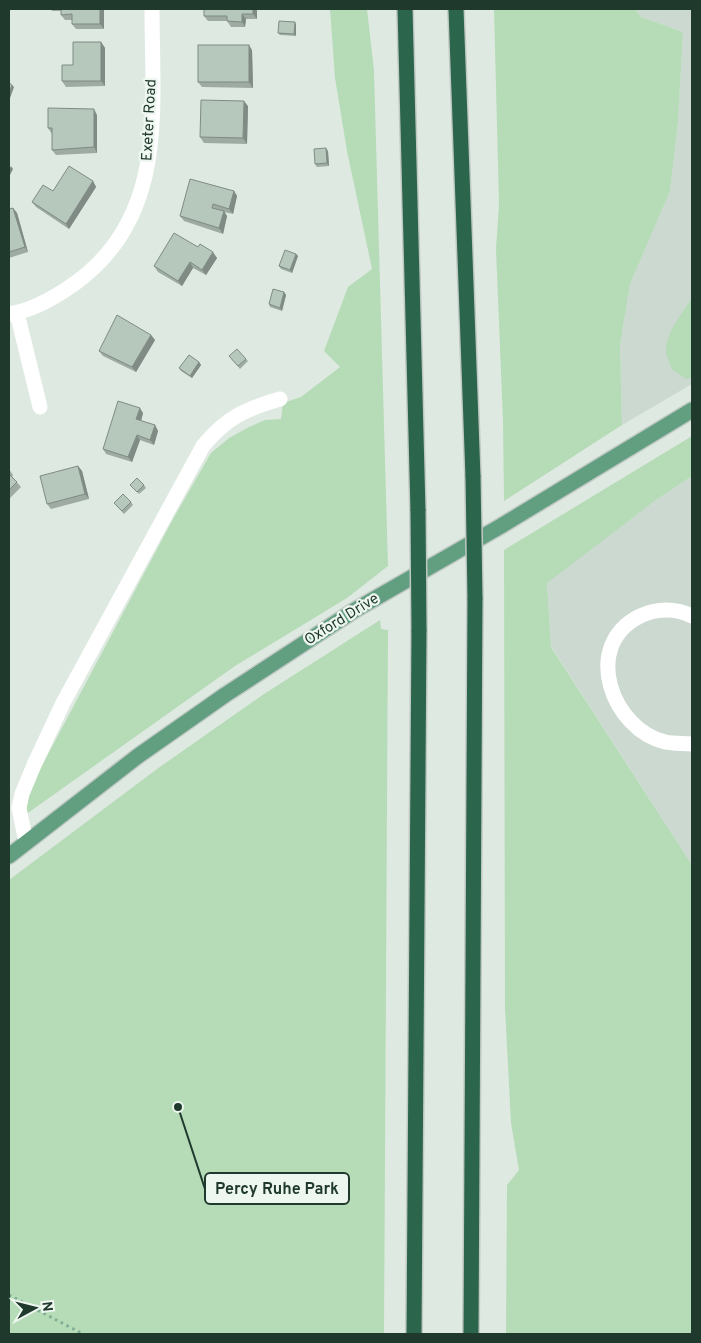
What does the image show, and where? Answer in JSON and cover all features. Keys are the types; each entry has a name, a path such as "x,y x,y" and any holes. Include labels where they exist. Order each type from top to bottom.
{"highway":[{"path":"405,9 420,630 414,1334"},
{"path":"456,9 473,477 475,598 470,1334"}],"main road":[{"name":"Oxford Drive","path":"9,856 154,745 225,695 354,610 501,526 692,410"}],"street":[{"name":"Exeter Road","path":"13,314 58,295 84,277 118,239 132,216 144,185 150,152 152,9"},
{"path":"13,314 40,407"},
{"path":"26,842 19,808 22,794 34,765 63,704 203,446 216,430 236,415 254,406 280,399"},
{"path":"692,616 668,610 647,613 628,623 616,634 609,652 607,673 611,688 622,709 637,728 665,742 692,744"}],"path":[{"path":"9,1295 83,1334"}],"shaded area":[{"path":"635,9 692,9 692,297 673,330 692,340 692,384 622,425 620,346 630,284 670,191 678,122 683,32 641,17"},
{"path":"692,476 692,865 551,646 547,582 656,500"}],"green space":[{"path":"330,9 367,9 374,71 388,566 347,598 235,666 25,815 27,795 37,775 173,519 211,453 229,438 249,427 265,420 281,419 283,403 301,397 340,367 324,351 348,287 372,269 347,151 335,78"},
{"path":"494,9 635,9 641,17 683,32 678,122 670,191 630,284 620,346 622,425 504,501 503,421 496,249 499,204"},
{"path":"692,297 692,378 686,379 671,369 666,350 669,336"},
{"path":"692,436 692,476 656,500 547,583 551,647 692,865 692,1334 506,1334 507,1185 519,1170 511,1123 505,1008 504,550"},
{"path":"380,620 381,629 388,630 384,1334 9,1334 9,880 157,769 264,694"}],"building":[{"path":"61,9 100,9 100,24 72,24 72,14 61,15"},
{"path":"204,9 253,9 253,14 242,14 242,22 227,21 227,16 204,16"},
{"path":"279,21 295,22 294,34 278,33"},
{"path":"73,42 101,42 101,81 62,81 62,65 73,65"},
{"path":"198,45 249,45 249,82 198,82"},
{"path":"201,100 244,101 243,138 200,137"},
{"path":"48,108 94,109 94,147 52,150 52,128 48,128"},
{"path":"326,148 327,163 315,164 314,149"},
{"path":"69,166 93,181 66,224 32,202 43,185 53,191"},
{"path":"190,179 234,191 229,209 213,204 212,208 224,211 219,228 180,216"},
{"path":"13,208 25,247 9,252 9,209"},
{"path":"174,233 198,247 200,244 213,252 202,270 190,262 178,281 154,266"},
{"path":"285,250 296,254 290,270 279,266"},
{"path":"273,289 284,292 280,308 269,304"},
{"path":"117,315 151,335 132,367 99,351"},
{"path":"237,349 246,359 238,366 229,356"},
{"path":"189,355 199,362 190,376 179,368"},
{"path":"118,401 140,408 136,419 155,425 150,440 137,435 128,457 103,449"},
{"path":"78,466 85,494 47,504 40,476"},
{"path":"9,474 17,482 9,490"},
{"path":"137,478 144,485 137,492 130,485"},
{"path":"123,494 131,502 122,511 114,503"}],"place":[{"name":"Percy Ruhe Park","path":"178,1107"}]}
